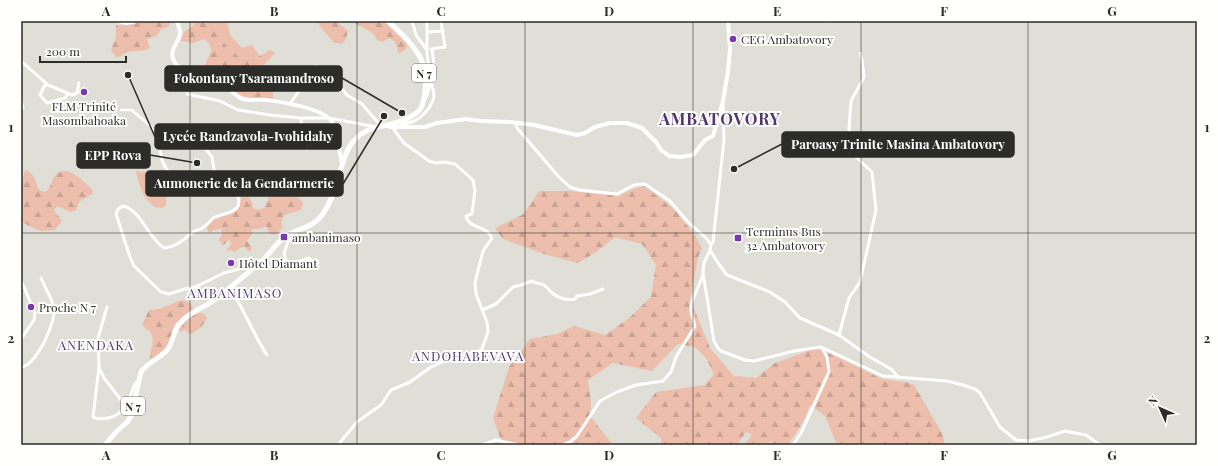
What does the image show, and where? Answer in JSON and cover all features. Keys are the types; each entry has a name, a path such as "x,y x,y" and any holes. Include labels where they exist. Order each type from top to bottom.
{"main road":[{"name":"N 7","path":"105,445 116,432 130,420 141,372 145,366 164,353 168,348 175,330 186,317 211,303 230,288 262,260 286,236 312,225 319,220 336,189 346,151 356,138 363,132 381,126 396,125 409,118 420,109 424,97 425,82 421,59 409,42 388,21"}],"street":[{"path":"118,21 127,23 136,21"},
{"path":"177,21 180,32 173,49 172,57 178,66 191,78 222,82 238,97 290,104 311,109 329,118 333,123 342,163"},
{"path":"412,21 416,35 427,50"},
{"path":"422,104 426,100 429,93 430,71 427,50 427,21"},
{"path":"427,50 445,47 441,21"},
{"path":"396,125 425,126 466,119 510,122 550,128 578,135 595,127 610,123 627,123 642,128 656,142 660,150 669,156 680,157 693,155 705,140 713,136 723,101 730,49 728,21"},
{"path":"427,32 443,31"},
{"path":"396,125 416,120 425,113 431,105 434,96 431,81 434,70 432,49"},
{"path":"839,335 849,298 860,282 876,210 872,172 852,152 849,129 851,101 864,77 860,53"},
{"path":"21,61 46,83 70,95"},
{"path":"290,104 316,66"},
{"path":"46,83 40,96 47,103 66,98 77,93 79,83"},
{"path":"332,83 342,89 347,95 362,104 381,126"},
{"path":"187,94 220,101 238,110 301,118 329,118 381,126"},
{"path":"21,99 23,108"},
{"path":"723,101 724,140 713,242 704,263 703,273 714,341 721,351 745,360 754,361 794,351 821,347 883,376 946,381 975,389 980,393 1000,427 1016,440 1028,441 1065,431 1086,435 1100,445"},
{"path":"121,110 132,110 161,135 169,134 176,137 195,139 200,142 212,157 216,174 214,182 207,187 198,190 191,190 173,177 162,160 160,141 161,135"},
{"path":"301,118 303,129 302,136 307,149"},
{"path":"516,124 517,128 558,176 570,187 580,190 617,194 634,185 645,184 670,201 711,245"},
{"path":"338,445 357,422 381,405 391,390 410,382 431,367 442,362 454,360 463,355 477,352 482,349 488,332 487,322 476,294 475,283 483,251 492,238 491,234 466,220 466,216 472,214 475,191 473,180 455,164 429,160 410,148 394,130 396,125"},
{"path":"198,190 200,193 208,193 228,187 232,188 233,186 238,196 238,206 234,210 212,219 205,226 172,247 164,248 155,241 149,230 131,209 124,206 118,208 116,214 134,266 161,292 170,294 195,287 224,273 243,268 262,260"},
{"path":"296,232 293,238 288,242 284,253 286,260 293,263 309,258 313,262"},
{"path":"710,250 727,275 770,292 785,302 800,318 839,335 870,357 891,368 898,377"},
{"path":"562,445 570,442 577,436 600,401 617,392 636,385 663,381 672,372 676,357 695,326 691,312 691,304 703,273"},
{"path":"21,367 24,367 43,346 53,322 54,306 41,278"},
{"path":"21,280 36,313 34,320 21,339"},
{"path":"482,310 496,304 513,287 532,281 546,286 558,297 568,300 603,289"},
{"path":"230,288 240,304 257,341 267,355"},
{"path":"107,307 98,338 99,367 93,417 98,419 112,417 121,412 129,400 135,383 139,380"},
{"path":"793,445 829,372 827,357 821,347"},
{"path":"99,367 104,378 125,405"},
{"path":"482,445 496,440 519,445"}],"green space":[{"path":"142,21 171,21 168,27 161,29 157,36 147,39 150,48 146,50 127,52 117,58 111,50 116,38 116,25 129,25"},
{"path":"193,21 214,21 217,34 239,57 253,59 271,50 275,53 262,67 246,76 246,78 265,80 273,87 273,99 244,99 220,79 211,77 214,69 205,65 211,51 209,43 204,39 193,43 181,41 184,32 194,25"},
{"path":"214,21 227,21 230,35 242,48 252,45 259,55 253,59 239,57 217,34"},
{"path":"316,21 336,21 348,31 345,41 341,44 333,42"},
{"path":"351,21 383,21 407,44 407,48 399,54 395,42 389,38 383,42 377,40 372,33"},
{"path":"25,170 30,172 39,190 45,192 50,187 55,176 59,172 64,171 74,174 92,189 93,194 80,201 76,210 70,212 58,206 54,210 62,221 55,230 40,231 21,222 21,186"},
{"path":"138,170 140,173 144,171 148,174 158,190 160,188 166,195 166,205 163,208 157,208 152,205 145,197 137,178 136,172"},
{"path":"283,184 283,188 294,194 303,203 301,210 284,215 281,223 283,227 275,235 269,233 266,226 260,229 252,229 252,234 247,241 252,248 250,252 244,246 234,252 231,250 226,251 232,243 228,240 222,245 219,239 222,234 221,229 214,230 209,233 206,226 213,220 236,211 239,207 241,198 247,196 252,201 253,208 258,210 264,208 269,198 265,192 273,186"},
{"path":"644,186 673,208 694,234 702,248 698,258 690,299 710,348 734,376 756,378 775,363 816,348 882,379 906,382 914,385 942,433 945,445 837,445 825,416 810,405 802,424 788,445 772,445 772,441 765,445 745,445 752,434 746,432 737,445 661,445 661,438 636,418 656,392 705,385 714,374 706,358 695,347 678,344 652,371 613,363 588,380 591,402 590,416 613,445 503,445 493,418 509,367 530,339 557,334 574,326 605,335 628,319 651,297 656,265 642,244 615,237 596,252 578,263 547,255 503,239 495,228 522,215 539,191 570,191 619,196 630,190"},
{"path":"182,300 189,302 194,310 182,319 167,350 149,361 153,340 151,333 142,325 149,310 162,308"},
{"path":"198,313 203,313 207,318 200,328 189,334 185,329 181,332 179,330 187,320"}],"place":[{"name":"CEG Ambatovory","path":"733,39"},
{"name":"Lycée Randzavola-Ivohidahy","path":"128,75"},
{"name":"FLM Trinité Masombahoaka","path":"84,92"},
{"name":"Fokontany Tsaramandroso","path":"402,113"},
{"name":"Aumonerie de la Gendarmerie","path":"384,116"},
{"name":"EPP Rova","path":"197,163"},
{"name":"Paroasy Trinite Masina Ambatovory","path":"734,169"},
{"name":"ambanimaso","path":"284,237"},
{"name":"Terminus Bus 32 Ambatovory","path":"738,238"},
{"name":"Hôtel Diamant","path":"231,263"},
{"name":"Proche N 7","path":"31,307"}],"district":[{"name":"AMBATOVORY","path":"720,118"},
{"name":"AMBANIMASO","path":"235,292"},
{"name":"ANENDAKA","path":"96,344"},
{"name":"ANDOHABEVAVA","path":"468,355"}]}
